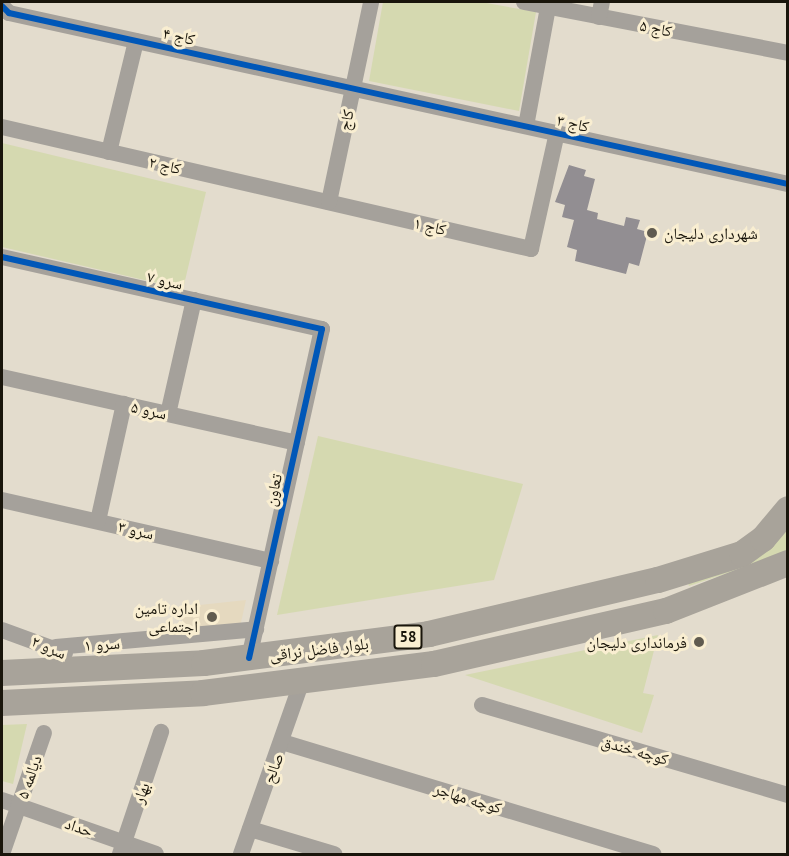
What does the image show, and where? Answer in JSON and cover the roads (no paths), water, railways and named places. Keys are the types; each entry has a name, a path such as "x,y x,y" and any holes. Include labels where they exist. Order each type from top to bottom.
{"main road":[{"name":"بلوار فاضل نراقی","path":"2,673 93,670 249,658 429,634 658,580 742,554 763,539 788,509"},
{"name":"بلوار فاضل نراقی","path":"2,703 203,693 434,664 666,611 788,563"},
{"path":"666,611 788,582"}],"street":[{"name":"کاج","path":"329,202 371,2"},
{"name":"کاج ۵","path":"524,2 548,7 601,9 788,53"},
{"name":"کاج ۴","path":"2,6 9,13 352,88"},
{"path":"526,126 548,7"},
{"path":"109,152 136,41"},
{"name":"کاج ۳","path":"352,88 788,184"},
{"name":"کاج ۲","path":"2,127 329,202"},
{"name":"کاج ۱","path":"329,202 531,249 557,133"},
{"name":"سرو ۷","path":"2,257 322,329"},
{"path":"168,414 194,300"},
{"name":"تعاون","path":"249,658 322,329"},
{"name":"سرو ۵","path":"2,377 297,443"},
{"path":"98,521 124,405"},
{"name":"سرو ۳","path":"2,500 271,561"},
{"name":"سرو ۱","path":"56,647 256,629"},
{"name":"سرو ۲","path":"2,630 56,647 93,670"},
{"name":"صالح","path":"241,855 302,681"},
{"name":"کوچه خندق","path":"482,705 788,795"},
{"name":"بهار","path":"122,849 161,732"},
{"name":"دیالمه ۵","path":"2,855 44,734"},
{"name":"کوچه مهاجر","path":"282,742 654,855"},
{"name":"حداد","path":"2,800 122,849 156,855"},
{"path":"250,829 334,855"}],"place":[{"name":"شهرداری دلیجان","path":"652,233"},
{"name":"اداره تامین اجتماعی","path":"212,617"},
{"name":"فرمانداری دلیجان","path":"699,642"}]}
